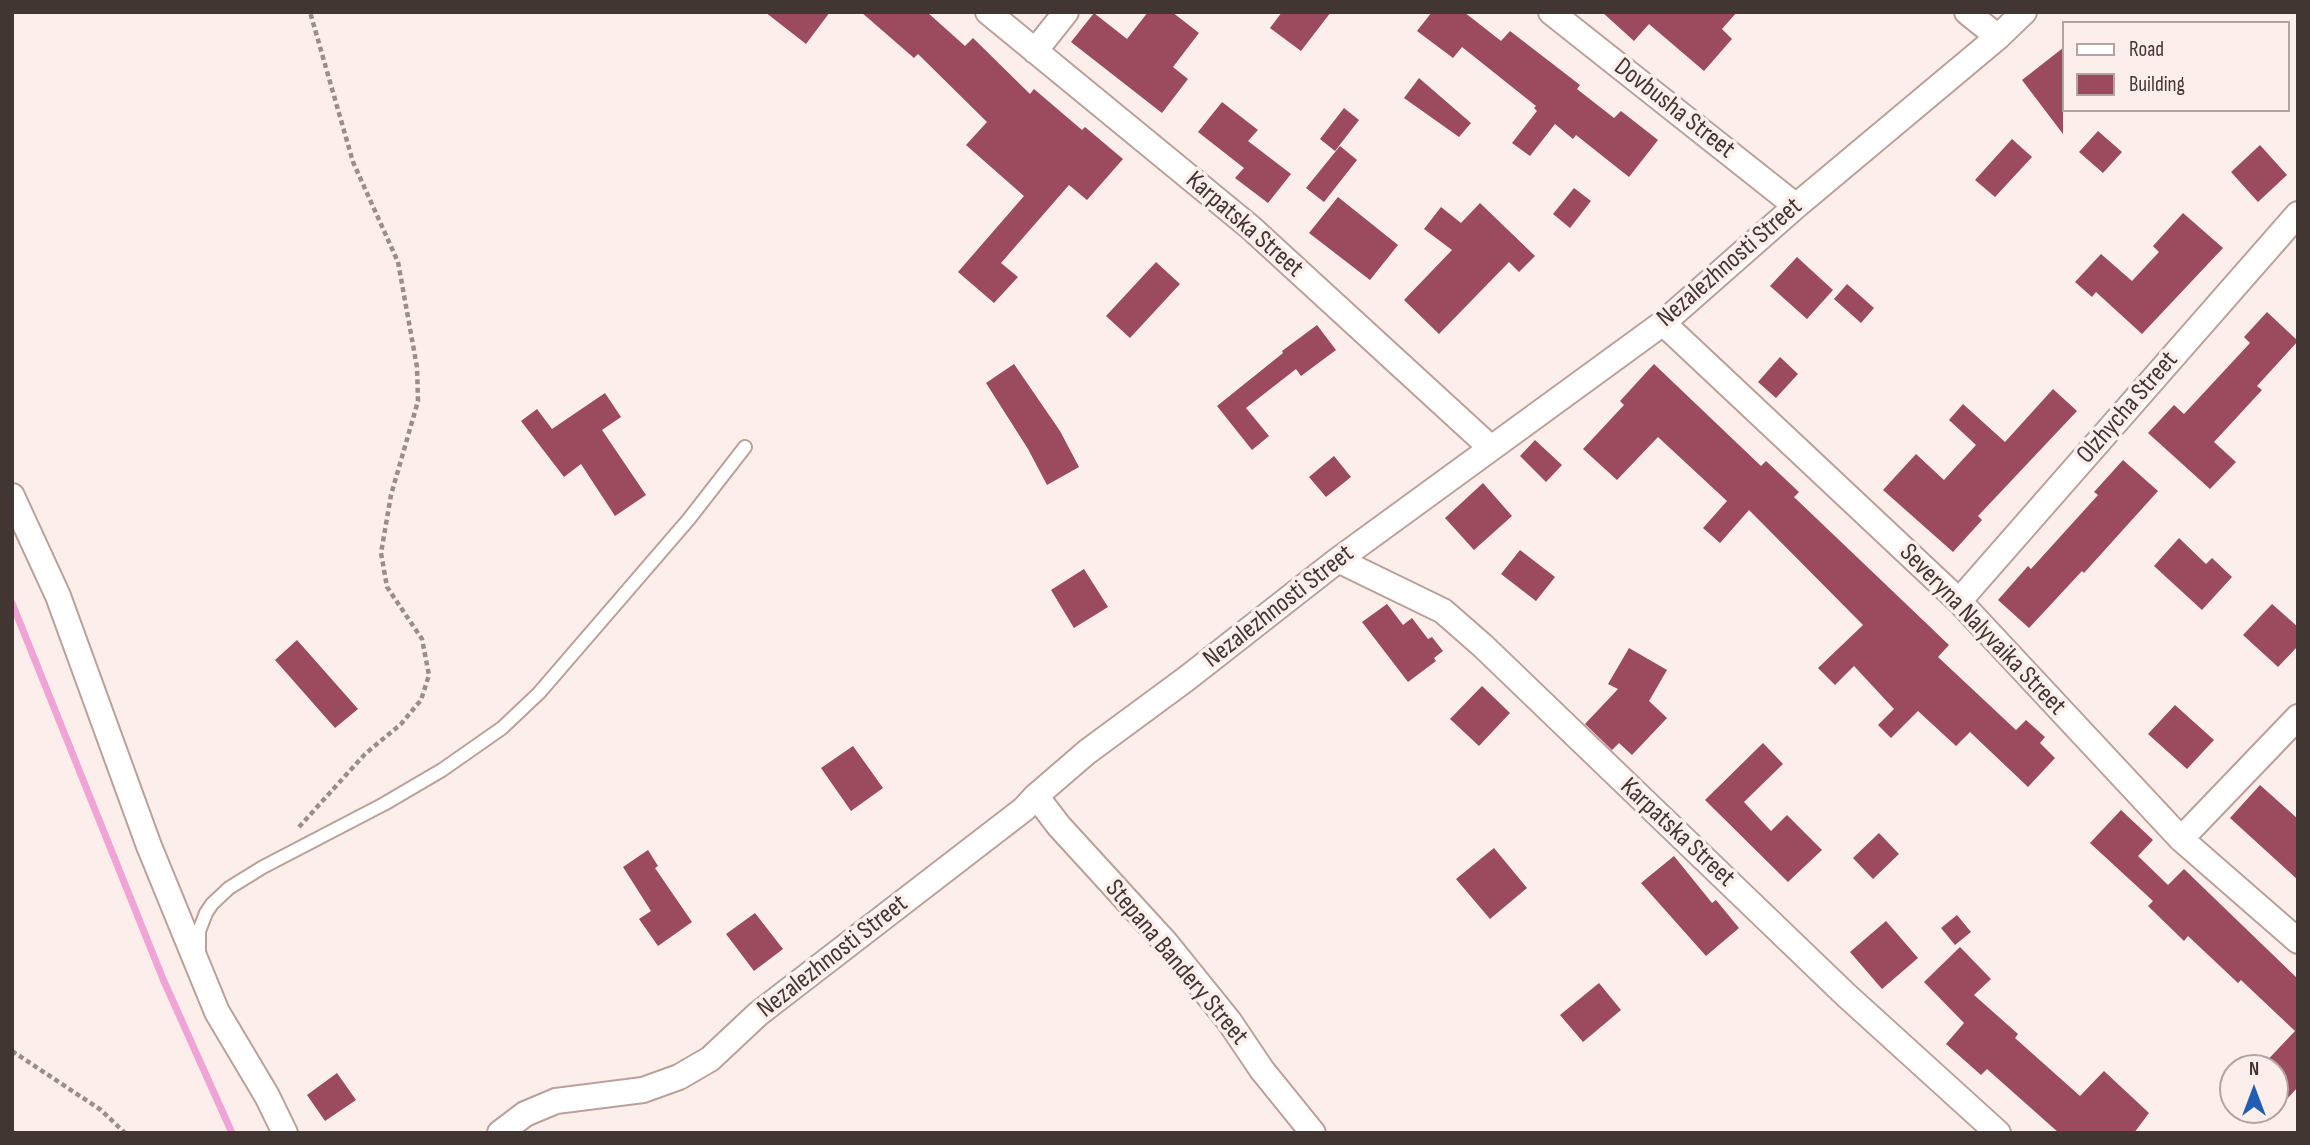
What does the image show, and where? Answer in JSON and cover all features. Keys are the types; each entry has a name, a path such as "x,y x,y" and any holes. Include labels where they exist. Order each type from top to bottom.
{"street":[{"name":"Karpatska Street","path":"988,12 1250,227 1490,448"},
{"path":"1035,51 1066,12"},
{"name":"Dovbusha Street","path":"1551,12 1796,206"},
{"path":"1967,12 1998,37"},
{"name":"Nezalezhnosti Street","path":"500,1133 525,1114 556,1101 643,1090 679,1077 710,1059 758,1014 1013,817 1087,752 1186,680 1338,560 1663,323 2024,12"},
{"name":"Olzhycha Street","path":"1959,601 2298,214"},
{"name":"Severyna Nalyvaika Street","path":"1663,323 1959,601 2181,839 2298,941"},
{"path":"12,496 58,596 149,846 204,982 217,1012 267,1096 285,1133"},
{"name":"Karpatska Street","path":"1338,560 1443,611 1483,646 1846,995 1998,1133"},
{"path":"2181,839 2298,716"},
{"name":"Stepana Bandery Street","path":"1036,796 1059,826 1166,943 1313,1133"}],"lane":[{"path":"204,982 199,931 212,904 229,888 263,867 419,783 502,728 539,693 689,519 745,447"}],"path":[{"path":"294,834 365,754 401,724 421,700 429,675 422,639 387,587 381,553 391,495 418,401 415,354 398,262 353,162 310,12"},
{"path":"12,1051 101,1110 125,1133"}],"building":[{"path":"765,12 830,12 806,44"},
{"path":"861,12 927,12 965,46 973,38 1030,94 1034,89 1082,130 1085,127 1123,159 1087,200 1069,185 1001,263 1018,277 994,303 958,272 1024,196 966,145 987,122 918,54 914,58"},
{"path":"1148,12 1172,12 1199,33 1173,67 1188,79 1162,113 1071,42 1094,13 1127,39"},
{"path":"1282,12 1331,12 1301,51 1270,28"},
{"path":"1432,12 1464,12 1501,41 1510,31 1580,85 1577,89 1614,118 1621,111 1658,140 1629,177 1576,135 1573,139 1555,124 1530,156 1512,143 1537,111 1534,108 1536,106 1462,47 1453,58 1417,31"},
{"path":"1602,12 1737,12 1722,29 1732,39 1704,71 1649,24 1634,41"},
{"path":"2062,49 2063,134 2022,80"},
{"path":"1419,78 1471,123 1459,137 1404,98"},
{"path":"1222,102 1258,130 1248,141 1291,174 1268,203 1235,178 1244,168 1198,132"},
{"path":"1344,108 1359,120 1335,151 1320,139"},
{"path":"2098,131 2122,152 2103,173 2079,152"},
{"path":"2012,139 2032,157 1995,197 1975,180"},
{"path":"2260,145 2287,175 2258,202 2231,172"},
{"path":"1340,146 1357,160 1324,202 1306,188"},
{"path":"1574,188 1591,201 1570,228 1553,214"},
{"path":"1338,197 1398,245 1370,280 1309,233"},
{"path":"1480,203 1535,256 1519,272 1509,262 1439,334 1404,300 1452,250 1424,229 1441,207 1461,223"},
{"path":"2183,213 2223,248 2142,334 2096,292 2092,297 2075,282 2101,254 2132,281 2159,252 2153,246"},
{"path":"1797,257 1833,290 1807,319 1770,286"},
{"path":"1156,262 1180,284 1130,338 1106,316"},
{"path":"1847,284 1874,308 1861,323 1834,299"},
{"path":"2267,312 2298,341 2257,386 2262,390 2214,442 2236,462 2210,489 2148,433 2174,405 2184,414 2250,343 2244,337"},
{"path":"1317,325 1336,350 1301,376 1296,369 1246,408 1269,436 1252,450 1217,406"},
{"path":"1780,357 1798,374 1776,398 1758,382"},
{"path":"1014,364 1060,431 1079,467 1047,485 1028,449 986,383"},
{"path":"1654,364 1761,466 1766,461 1799,492 1794,497 1949,645 1938,657 2016,730 2026,720 2045,737 2040,743 2055,758 2028,787 1970,732 1956,746 1918,711 1891,738 1878,725 1894,709 1854,666 1835,685 1818,668 1863,625 1749,510 1720,543 1703,528 1727,501 1658,437 1617,480 1583,449 1624,405 1620,401"},
{"path":"2053,389 2077,411 1978,516 1982,520 1953,552 1883,490 1916,454 1944,480 1976,445 1949,420 1963,404 2005,442"},
{"path":"605,393 621,417 602,430 646,495 615,516 581,464 564,477 521,421 537,409 552,429"},
{"path":"1535,440 1562,465 1546,482 1520,456"},
{"path":"1334,456 1351,477 1326,497 1309,477"},
{"path":"2123,460 2158,491 2084,573 2082,571 2029,628 1998,600 2028,566 2031,569 2098,495 2094,492"},
{"path":"1483,483 1512,516 1474,550 1445,518"},
{"path":"2179,538 2206,564 2212,558 2232,577 2202,610 2154,566"},
{"path":"1520,550 1555,577 1536,601 1501,574"},
{"path":"1084,569 1108,607 1074,628 1051,590"},
{"path":"1387,604 1403,625 1412,618 1428,639 1432,637 1443,651 1434,658 1436,661 1408,682 1362,622"},
{"path":"2272,604 2298,627 2298,646 2278,667 2243,635"},
{"path":"297,640 358,709 335,728 275,660"},
{"path":"1629,648 1667,670 1649,701 1667,718 1632,755 1619,743 1612,750 1585,724 1618,689 1608,684"},
{"path":"1482,686 1510,713 1479,746 1450,719"},
{"path":"2175,705 2214,740 2187,769 2148,734"},
{"path":"1763,743 1783,764 1744,802 1771,831 1787,815 1822,850 1788,882 1705,800"},
{"path":"853,746 883,788 851,811 821,768"},
{"path":"2260,785 2298,819 2298,880 2230,818"},
{"path":"2121,810 2153,840 2138,856 2168,885 2184,869 2298,979 2298,1087 2289,1097 2289,1054 2273,1054 2295,1031 2241,980 2238,983 2188,936 2184,941 2148,906 2153,901 2090,843"},
{"path":"1879,833 1899,854 1873,879 1853,858"},
{"path":"1494,848 1527,888 1490,919 1456,879"},
{"path":"648,850 658,866 655,868 692,922 658,946 639,919 651,911 623,867"},
{"path":"1674,856 1712,903 1716,900 1739,928 1706,956 1641,883"},
{"path":"755,913 783,949 754,971 726,934"},
{"path":"1957,915 1971,932 1955,945 1941,928"},
{"path":"1886,921 1918,958 1882,989 1850,952"},
{"path":"1960,947 1991,979 1974,995 2018,1034 2015,1038 2080,1096 2104,1071 2149,1113 2134,1133 2059,1133 1987,1069 1981,1075 1946,1044 1964,1023 1924,982"},
{"path":"1599,983 1621,1010 1583,1042 1560,1015"},
{"path":"337,1073 356,1100 325,1121 307,1095"}],"waterway":[{"path":"12,603 163,979 232,1133"}]}
